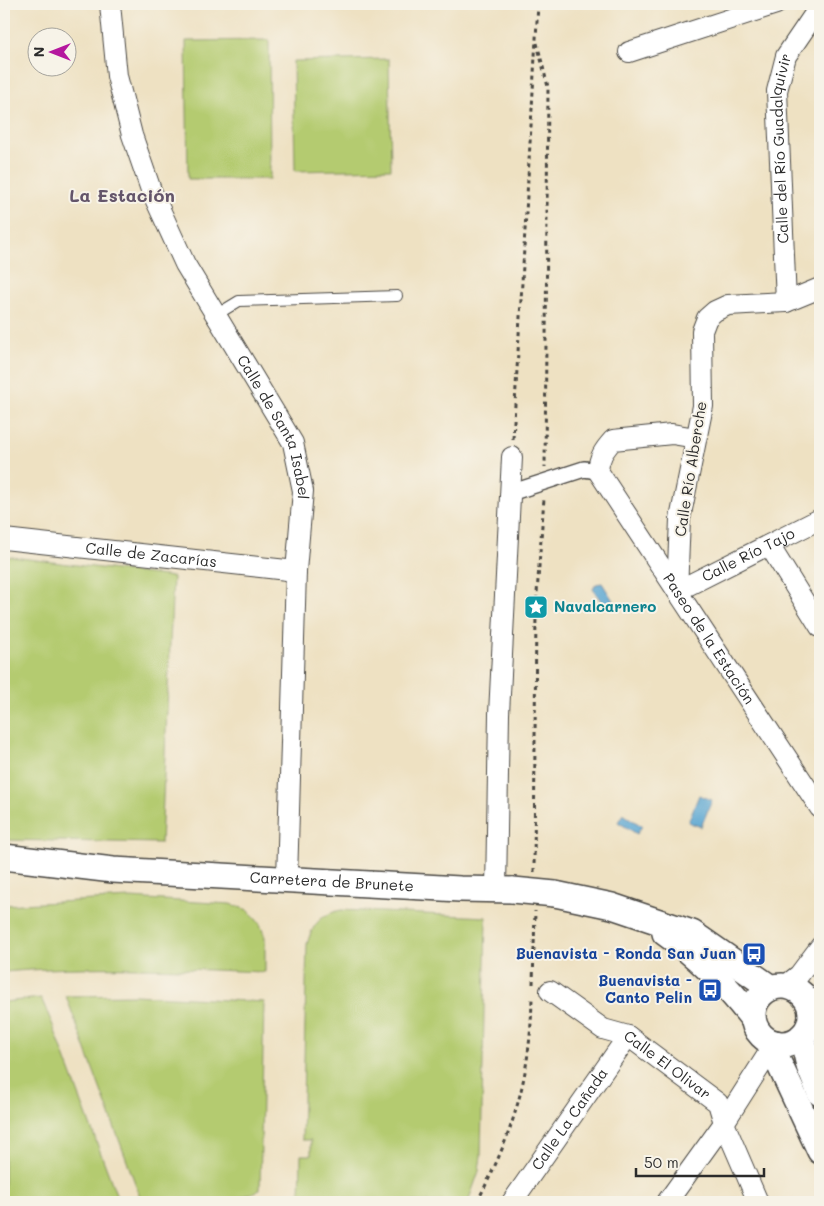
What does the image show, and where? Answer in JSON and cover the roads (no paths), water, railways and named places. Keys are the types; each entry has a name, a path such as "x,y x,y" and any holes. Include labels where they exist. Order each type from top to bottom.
{"street":[{"name":"Calle de Santa Isabel","path":"110,4 117,76 132,134 151,190 185,264 293,443 303,491 296,571 287,880"},
{"path":"629,52 776,4"},
{"name":"Calle del Río Guadalquivir","path":"786,302 777,91 786,56 820,6"},
{"name":"Calle Río Alberche","path":"677,590 680,519 703,406 702,331 707,318 715,311 728,305 786,302 820,288"},
{"path":"510,493 584,469 598,471 598,461 603,451 613,440 672,434 696,438"},
{"path":"504,890 499,714 512,457"},
{"name":"Paseo de la Estación","path":"598,471 820,808"},
{"name":"Calle Río Tajo","path":"677,590 820,519"},
{"name":"Calle de Zacarías","path":"4,539 296,571"},
{"path":"769,545 820,627"},
{"name":"Carretera de Brunete","path":"14,859 113,870 504,890 545,900 612,906 692,933 778,987"},
{"name":"Carretera de Brunete","path":"636,914 682,944 741,1003 753,1019"},
{"path":"778,987 802,994 808,1002 815,1004 810,1021 802,1036 790,1043 775,1043 760,1034 753,1019 757,1000 778,987 799,975 820,948"},
{"name":"Calle El Olivar","path":"550,991 603,1030 628,1036 718,1103 724,1123 758,1202"},
{"name":"Calle La Cañada","path":"512,1202 628,1036"},
{"path":"802,1036 809,1066 820,1093"},
{"path":"667,1202 724,1123 775,1043"},
{"path":"775,1043 776,1057 820,1151"}],"lane":[{"path":"216,315 239,301 397,296"}],"water":[{"path":"602,583 614,602 605,607 593,589 596,584"},
{"path":"699,795 712,800 701,827 688,822"},
{"path":"623,814 642,826 637,834 618,822"}],"place":[{"name":"Navalcarnero","path":"536,607"},
{"name":"Buenavista - Ronda San Juan","path":"754,954"},
{"name":"Buenavista - Canto Pelin","path":"710,990"}],"district":[{"name":"La Estación","path":"122,196"}]}
